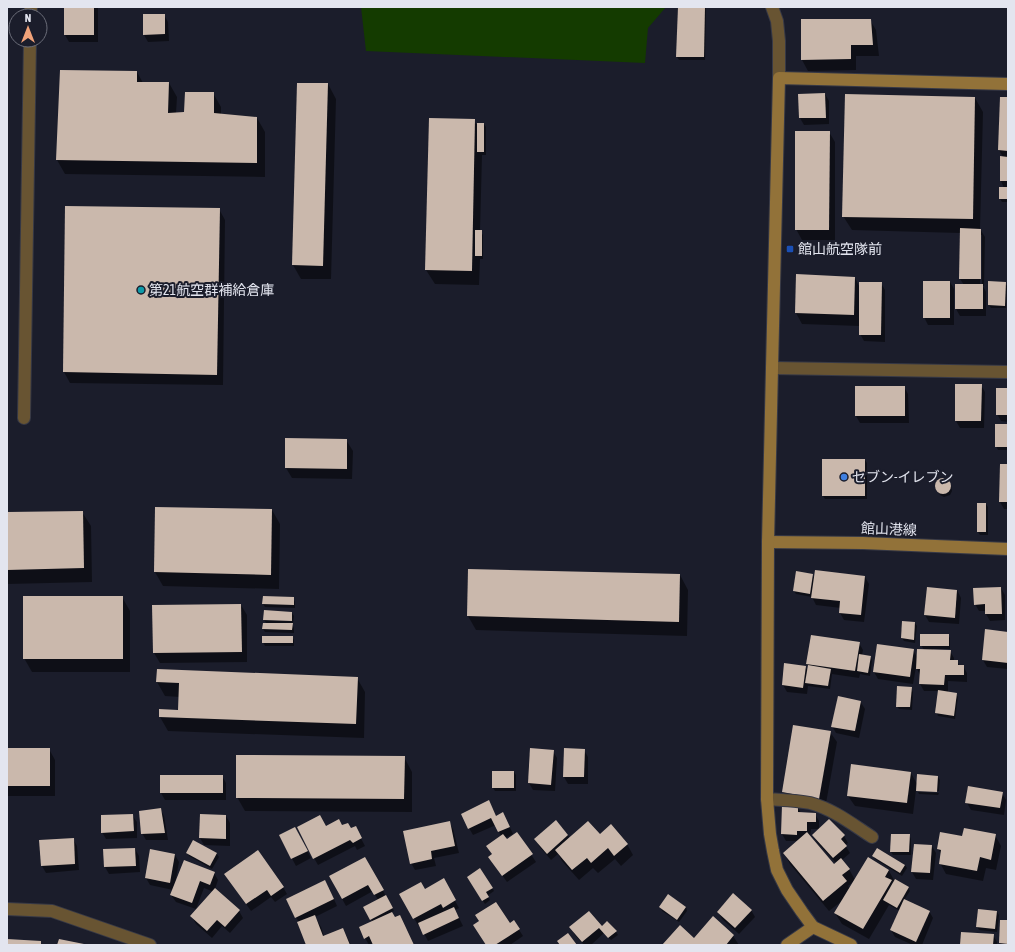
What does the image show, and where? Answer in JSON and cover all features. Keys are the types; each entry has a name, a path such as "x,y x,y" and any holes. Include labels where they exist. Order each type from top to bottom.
{"street":[{"path":"772,7 777,21 779,41 779,78 768,542 767,799 770,834 777,870 787,890 813,927 851,945"},
{"path":"24,418 30,48"},
{"path":"779,78 1008,84"},
{"path":"772,368 1008,372"},
{"name":"館山港線","path":"768,542 863,542 1008,549"},
{"path":"767,799 809,803 821,807 832,812 872,837"},
{"path":"7,909 52,911 150,945"},
{"path":"787,945 813,927"}],"green space":[{"path":"361,7 666,7 648,28 645,63 366,51"}],"building":[{"path":"64,7 94,7 94,35 64,35"},
{"path":"678,7 705,7 704,57 676,57"},
{"path":"143,14 165,14 165,34 143,35"},
{"path":"801,19 871,19 873,45 851,45 851,59 801,60"},
{"path":"60,70 137,71 137,82 169,82 168,113 184,112 185,92 214,92 214,113 257,117 257,163 56,160"},
{"path":"297,83 328,83 323,266 292,265"},
{"path":"825,93 826,118 799,118 798,94"},
{"path":"845,94 975,97 973,219 842,217"},
{"path":"1000,97 1008,97 1008,151 998,150"},
{"path":"429,118 475,119 472,271 425,270"},
{"path":"477,123 484,123 484,152 477,152"},
{"path":"795,131 830,131 829,230 795,230"},
{"path":"1000,156 1008,157 1008,181 1000,181"},
{"path":"999,187 1008,187 1008,199 999,199"},
{"name":"第21航空群補給倉庫","path":"65,206 220,208 217,375 63,372"},
{"path":"960,228 981,229 981,279 959,279"},
{"path":"475,230 482,230 482,256 475,256"},
{"path":"796,274 855,277 854,315 795,313"},
{"path":"923,281 950,281 950,318 923,318"},
{"path":"988,281 1006,282 1005,306 988,305"},
{"path":"859,282 882,282 881,335 859,335"},
{"path":"955,284 983,284 983,309 955,309"},
{"path":"955,384 982,384 981,421 955,421"},
{"path":"855,386 905,386 905,416 855,416"},
{"path":"996,388 1008,388 1008,415 996,415"},
{"path":"995,424 1008,424 1008,447 995,447"},
{"path":"285,438 347,439 347,469 285,468"},
{"name":"セブン-イレブン","path":"822,459 865,459 865,496 822,496"},
{"path":"1000,464 1008,464 1008,502 999,502"},
{"path":"940,478 946,478 951,483 949,492 946,494 940,494 935,489 935,483"},
{"path":"977,503 986,503 986,532 977,532"},
{"path":"155,507 272,509 271,575 154,572"},
{"path":"83,511 84,568 7,570 7,512"},
{"path":"468,569 680,574 679,622 467,616"},
{"path":"815,570 865,576 861,615 839,613 840,601 811,598"},
{"path":"796,571 813,574 810,594 793,591"},
{"path":"927,587 957,590 955,618 924,615"},
{"path":"1001,587 1002,614 985,614 985,604 974,605 973,588"},
{"path":"23,596 123,596 123,659 23,659"},
{"path":"263,596 294,597 294,605 262,604"},
{"path":"241,604 242,652 153,653 152,605"},
{"path":"264,610 292,612 292,621 263,620"},
{"path":"902,621 915,622 914,640 901,638"},
{"path":"263,623 293,623 292,630 262,629"},
{"path":"985,629 1008,632 1008,663 982,660"},
{"path":"920,634 949,634 949,646 920,646"},
{"path":"811,635 860,642 855,671 806,664"},
{"path":"262,636 293,636 293,643 262,643"},
{"path":"877,644 914,649 910,677 873,672"},
{"path":"917,649 951,650 950,660 958,660 958,665 964,665 964,675 945,675 944,685 919,684 920,669 916,669"},
{"path":"859,654 871,656 868,673 857,671"},
{"path":"784,663 806,666 803,688 782,685"},
{"path":"808,665 831,669 828,686 805,683"},
{"path":"157,669 358,677 356,724 159,717 159,709 178,710 179,683 156,682"},
{"path":"897,686 912,687 910,707 896,707"},
{"path":"938,690 957,693 954,716 935,713"},
{"path":"838,696 861,701 855,731 831,727"},
{"path":"793,725 831,731 819,799 782,792"},
{"path":"7,748 50,748 50,786 7,786"},
{"path":"530,748 554,750 551,785 528,783"},
{"path":"564,748 585,749 584,777 563,777"},
{"path":"236,755 405,756 404,799 236,798"},
{"path":"851,764 911,772 907,803 847,796"},
{"path":"492,771 514,771 514,788 492,788"},
{"path":"917,774 938,776 937,792 916,791"},
{"path":"160,775 223,775 223,793 160,793"},
{"path":"968,786 1003,792 1000,808 965,803"},
{"path":"489,800 496,816 503,812 510,827 498,832 491,818 468,829 461,814"},
{"path":"782,805 798,805 798,812 816,813 816,822 807,822 807,831 797,831 797,835 781,834"},
{"path":"161,808 165,833 141,834 139,811"},
{"path":"133,814 134,831 101,833 101,815"},
{"path":"200,814 226,815 226,839 199,838"},
{"path":"320,815 326,826 339,819 342,825 348,823 351,828 356,826 362,838 353,843 350,840 313,859 297,827"},
{"path":"829,819 845,835 841,839 847,846 833,858 812,835"},
{"path":"556,820 568,835 547,854 534,839"},
{"path":"450,821 455,846 431,851 432,859 410,864 403,831"},
{"path":"588,821 600,834 611,824 628,844 614,856 608,848 591,863 587,858 572,870 555,850"},
{"path":"295,827 308,851 291,859 279,835"},
{"path":"964,828 996,834 991,860 980,857 977,871 939,864 941,850 937,849 940,832 962,836"},
{"path":"517,832 533,854 502,876 488,857 492,854 486,846 503,834 507,839"},
{"path":"807,832 834,864 841,858 850,869 842,875 847,881 823,901 783,853"},
{"path":"891,834 910,834 909,852 890,852"},
{"path":"74,838 75,864 41,866 39,840"},
{"path":"193,840 217,853 210,866 186,853"},
{"path":"914,844 932,845 930,873 911,872"},
{"path":"135,848 136,866 104,867 103,849"},
{"path":"877,848 905,865 900,873 872,856"},
{"path":"150,849 175,854 170,883 145,878"},
{"path":"258,850 284,887 271,896 267,890 246,904 224,874"},
{"path":"365,857 384,890 374,895 368,885 342,899 329,876"},
{"path":"868,857 889,870 885,877 892,880 863,929 834,913"},
{"path":"184,860 215,872 210,885 200,881 192,903 170,895"},
{"path":"480,868 493,888 486,892 489,897 482,901 467,877"},
{"path":"444,878 456,900 443,908 441,904 413,919 399,894 421,882 425,889"},
{"path":"895,879 909,887 897,908 883,900"},
{"path":"325,880 334,899 295,918 286,899"},
{"path":"215,888 240,910 225,927 217,920 207,931 190,916"},
{"path":"733,893 752,910 735,928 717,912"},
{"path":"668,894 686,907 677,920 659,907"},
{"path":"386,895 393,908 370,920 363,907"},
{"path":"904,899 930,911 916,942 890,930"},
{"path":"496,902 510,923 514,920 520,929 495,945 486,945 473,925 479,921 475,915"},
{"path":"454,907 459,918 423,935 418,923"},
{"path":"978,909 997,911 995,929 976,927"},
{"path":"589,911 602,926 607,921 617,931 608,938 599,928 582,942 569,927"},
{"path":"392,912 395,917 400,915 414,945 373,945 369,936 364,939 359,927"},
{"path":"315,915 323,936 343,928 350,945 306,945 297,922"},
{"path":"713,916 734,935 726,945 662,945 680,925 694,938"},
{"path":"1000,920 1008,920 1008,944 999,943"},
{"path":"961,932 994,934 993,945 960,945"},
{"path":"568,933 577,945 560,945 557,941"},
{"path":"7,939 41,941 41,945 7,945"},
{"path":"59,939 84,944 84,945 57,945"}],"place":[{"name":"館山航空隊前","path":"790,249"},
{"name":"第21航空群補給倉庫","path":"141,290"},
{"name":"セブン-イレブン","path":"844,477"}]}
